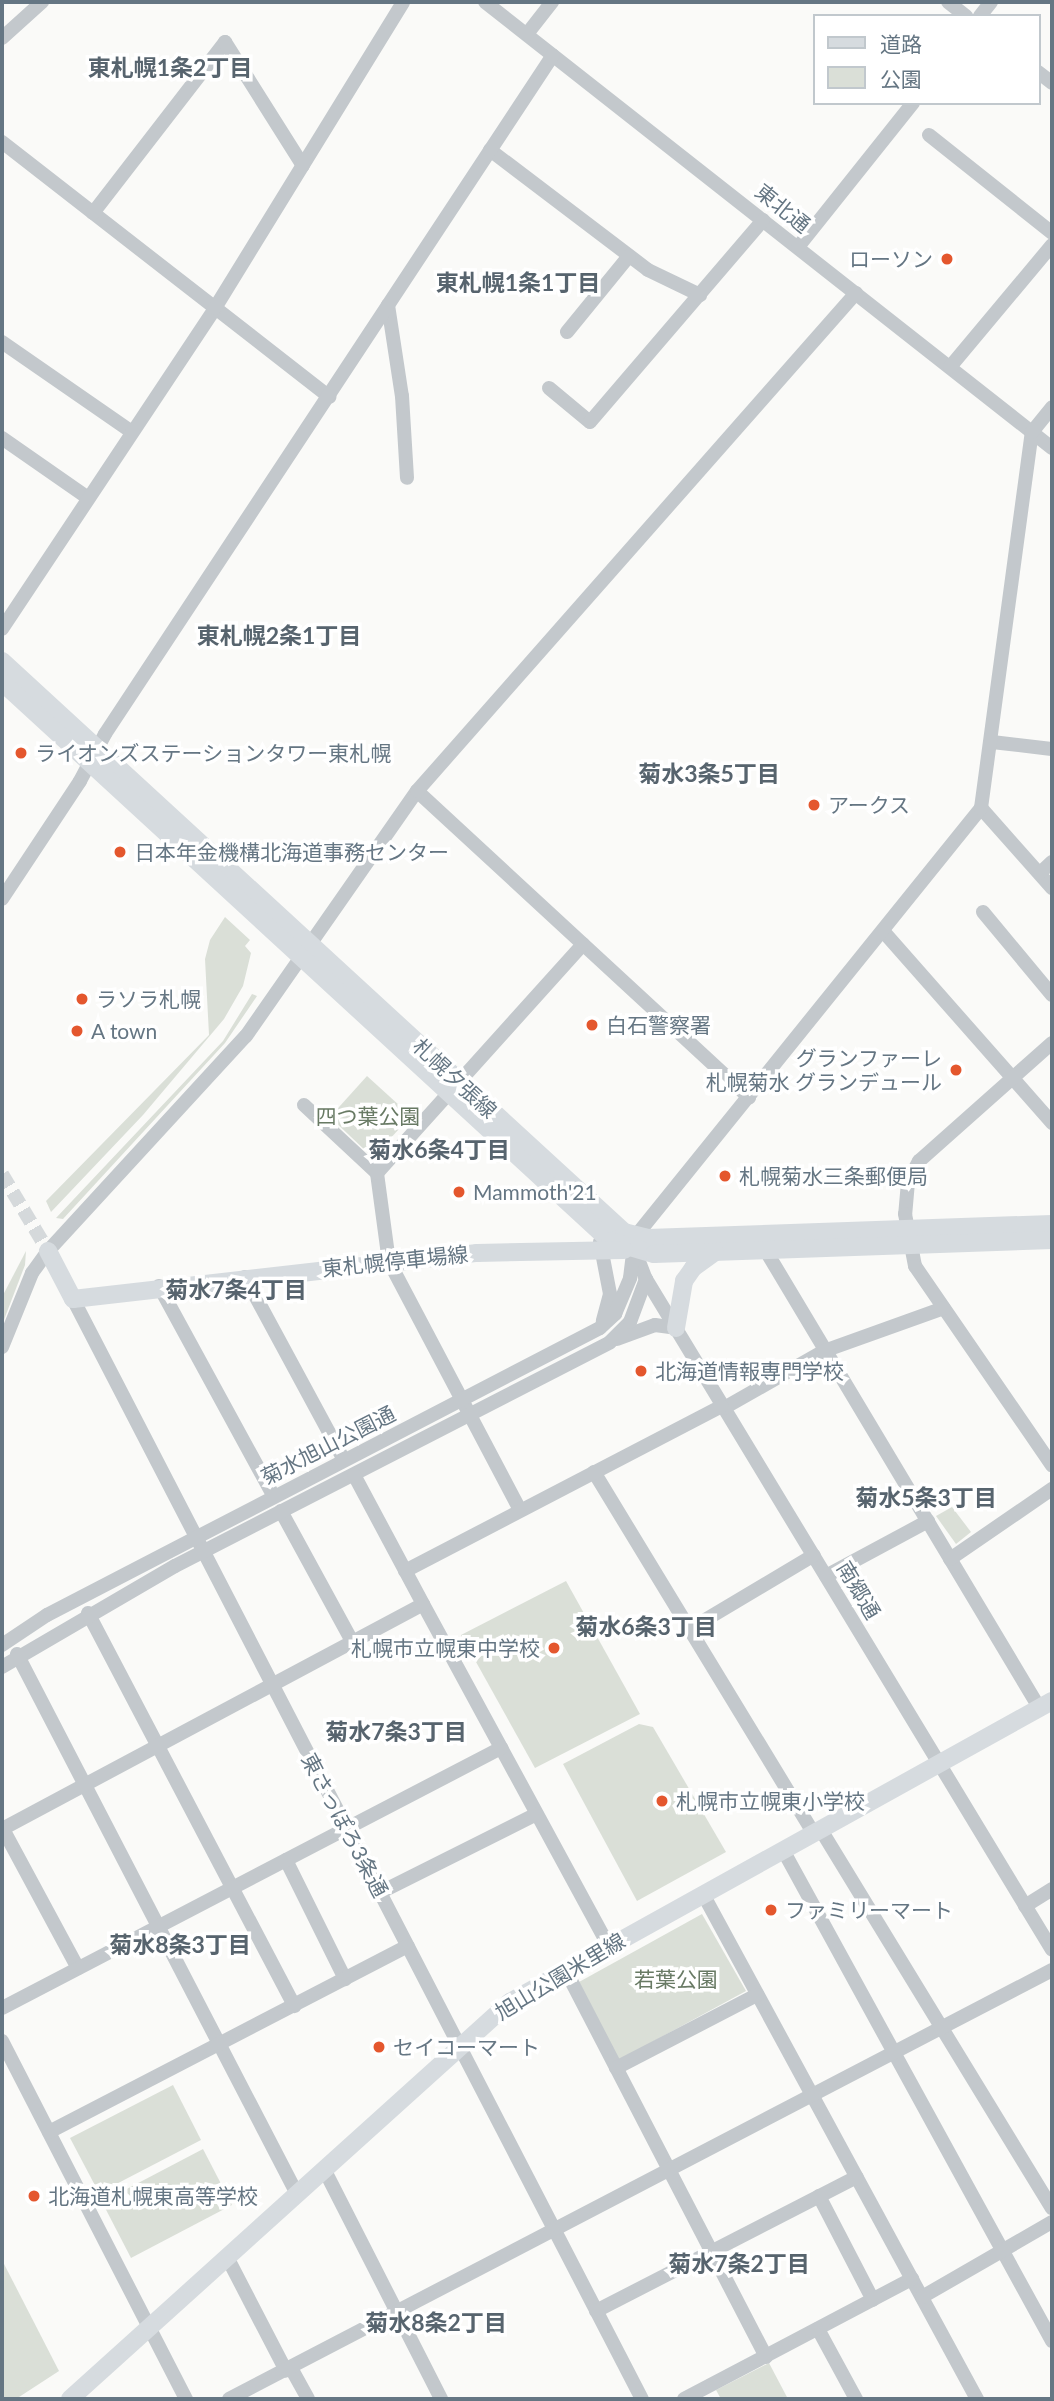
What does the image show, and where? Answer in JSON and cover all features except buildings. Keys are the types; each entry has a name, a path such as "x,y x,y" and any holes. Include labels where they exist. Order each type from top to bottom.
{"main road":[{"name":"札幌夕張線","path":"2,661 93,756"},
{"name":"札幌夕張線","path":"2,682 93,756 452,1086 635,1244 909,1237 1052,1240"},
{"name":"札幌夕張線","path":"452,1086 596,1230 635,1244 715,1252 766,1251 1052,1224"},
{"name":"東札幌停車場線","path":"73,1299 159,1286 477,1253 602,1249 635,1244"},
{"name":"東さっぽろ3条通","path":"48,1251 73,1299"},
{"path":"677,1328 684,1281 693,1268 715,1252"},
{"name":"旭山公園米里線","path":"70,2399 509,2002 1046,1705"}],"street":[{"path":"2,38 42,2"},
{"path":"2,629 215,308 404,2"},
{"name":"東北通","path":"485,2 1052,448"},
{"path":"527,34 552,2"},
{"path":"948,2 963,14"},
{"path":"93,214 225,42 306,161"},
{"path":"2,899 553,55"},
{"path":"798,247 911,105"},
{"path":"929,135 1052,233"},
{"path":"2,142 329,397"},
{"path":"490,150 629,256 700,295"},
{"path":"549,388 590,422 763,220"},
{"path":"950,367 1052,245"},
{"path":"567,332 629,256"},
{"path":"2,1347 32,1273 48,1251 246,1036 417,791 856,293"},
{"path":"386,308 402,396 407,478"},
{"path":"2,342 132,432"},
{"path":"635,1244 981,808 1032,432 1052,407"},
{"path":"2,438 88,498"},
{"path":"992,742 1052,749"},
{"path":"417,791 749,1097"},
{"path":"981,808 1052,888"},
{"path":"1040,873 1052,862"},
{"path":"983,912 1052,995"},
{"path":"884,931 1052,1123"},
{"path":"377,1173 452,1086 583,944"},
{"path":"1052,1043 919,1161 906,1190 909,1237 915,1266 1052,1465"},
{"path":"304,1105 377,1173 389,1262 520,1510"},
{"path":"596,1230 610,1294 600,1328"},
{"name":"南郷通","path":"635,1244 646,1279 1052,1950"},
{"name":"菊水旭山公園通","path":"2,1667 17,1654 274,1497 600,1328 615,1314 630,1278 635,1244"},
{"path":"766,1251 950,1559 1046,1705"},
{"path":"245,1277 344,1460"},
{"name":"菊水旭山公園通","path":"2,1645 47,1615 199,1544 281,1511 610,1342 630,1322 646,1279"},
{"path":"159,1286 274,1497"},
{"name":"東さっぽろ3条通","path":"73,1299 642,2399"},
{"path":"405,1571 723,1407 824,1351 944,1308"},
{"path":"610,1342 655,1325 677,1328"},
{"path":"594,1472 1052,2208"},
{"path":"354,1475 608,1945"},
{"path":"950,1559 1052,1489"},
{"path":"281,1511 353,1643"},
{"path":"826,1576 928,1521"},
{"path":"690,1629 814,1555"},
{"path":"78,1968 2,1829 159,1749 423,1604"},
{"path":"88,1613 293,2006"},
{"path":"17,1654 297,2194"},
{"path":"2,2008 501,1748"},
{"path":"381,1892 537,1814"},
{"path":"783,1850 1052,2341"},
{"path":"286,1860 345,1979"},
{"path":"1025,1906 1052,1889"},
{"path":"702,1894 977,2399"},
{"path":"49,2132 408,1946"},
{"path":"565,1969 765,2357"},
{"path":"229,2399 398,2315 1052,1970"},
{"path":"616,2068 757,1995"},
{"path":"2,2041 186,2399"},
{"path":"324,2169 441,2399"},
{"path":"596,2311 857,2177"},
{"path":"819,2196 873,2300"},
{"path":"922,2297 1052,2222"},
{"path":"227,2258 288,2369 308,2399"},
{"path":"684,2399 912,2279"},
{"path":"818,2329 856,2399"}],"green space":[{"path":"225,917 250,940 245,946 251,953 243,986 224,1019 143,1115 51,1212 46,1201 209,1035 205,959 210,940"},
{"path":"252,994 257,996 225,1043 63,1219 56,1218 223,1041"},
{"name":"四つ葉公園","path":"367,1076 411,1116 376,1154 369,1154 330,1117"},
{"path":"26,1251 25,1265 2,1325 2,1297"},
{"path":"952,1507 971,1532 956,1544 936,1516"},
{"path":"566,1581 640,1714 535,1768 461,1635"},
{"path":"639,1724 653,1727 726,1852 637,1901 563,1764"},
{"name":"若葉公園","path":"702,1914 746,1991 619,2060 579,1982"},
{"path":"173,2085 201,2140 99,2193 70,2138"},
{"path":"203,2149 232,2205 131,2258 102,2202"},
{"path":"2,2260 59,2371 16,2399 2,2399"},
{"path":"769,2363 788,2399 721,2399 716,2390"}],"tunnel":[{"path":"2,1174 48,1251"}],"place":[{"name":"ローソン","path":"947,259"},
{"name":"ライオンズステーションタワー東札幌","path":"21,753"},
{"name":"アークス","path":"814,805"},
{"name":"日本年金機構北海道事務センター","path":"120,852"},
{"name":"ラソラ札幌","path":"82,999"},
{"name":"白石警察署","path":"592,1025"},
{"name":"A town","path":"77,1031"},
{"name":"グランファーレ 札幌菊水 グランデュール","path":"956,1070"},
{"name":"札幌菊水三条郵便局","path":"725,1176"},
{"name":"Mammoth'21","path":"459,1192"},
{"name":"北海道情報専門学校","path":"641,1371"},
{"name":"札幌市立幌東中学校","path":"554,1648"},
{"name":"札幌市立幌東小学校","path":"662,1801"},
{"name":"ファミリーマート","path":"771,1910"},
{"name":"セイコーマート","path":"379,2047"},
{"name":"北海道札幌東高等学校","path":"34,2196"}],"district":[{"name":"東札幌1条2丁目","path":"170,67"},
{"name":"東札幌1条1丁目","path":"518,282"},
{"name":"東札幌2条1丁目","path":"279,635"},
{"name":"菊水3条5丁目","path":"709,773"},
{"name":"菊水6条4丁目","path":"439,1149"},
{"name":"菊水7条4丁目","path":"236,1289"},
{"name":"菊水5条3丁目","path":"926,1497"},
{"name":"菊水6条3丁目","path":"646,1626"},
{"name":"菊水7条3丁目","path":"396,1731"},
{"name":"菊水8条3丁目","path":"180,1944"},
{"name":"菊水7条2丁目","path":"739,2263"},
{"name":"菊水8条2丁目","path":"436,2322"}]}
